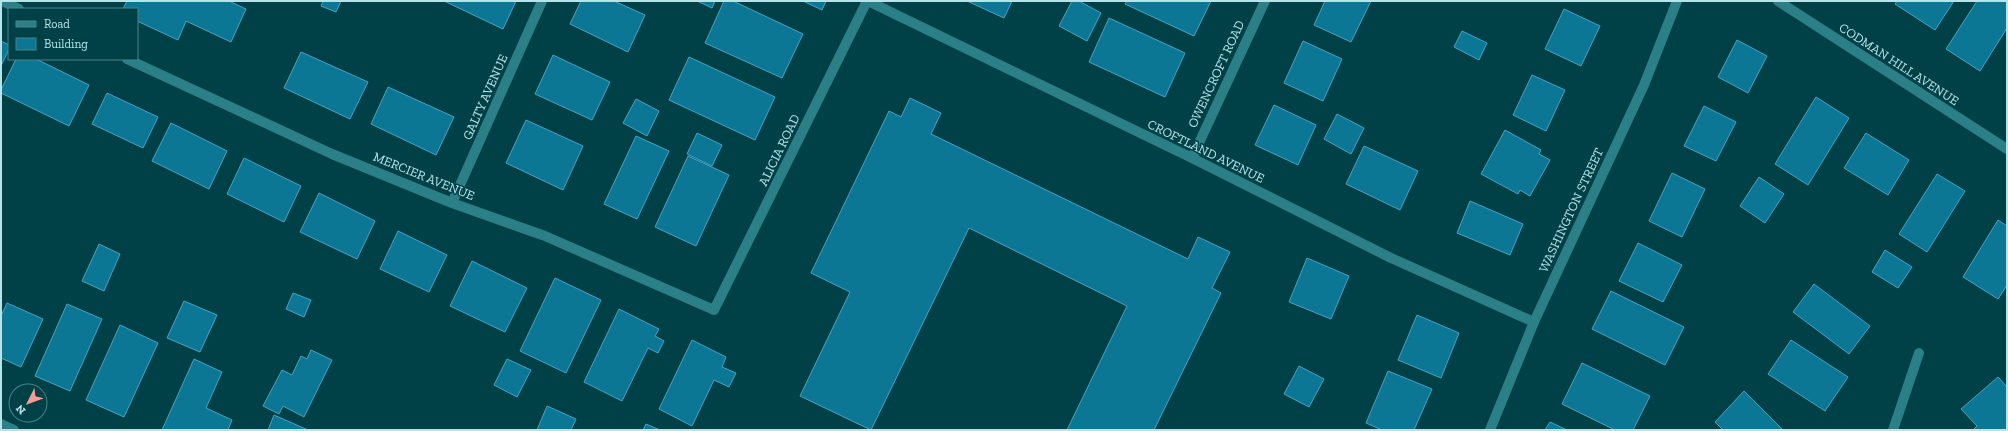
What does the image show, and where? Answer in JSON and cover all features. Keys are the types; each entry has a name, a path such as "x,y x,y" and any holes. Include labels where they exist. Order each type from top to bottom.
{"street":[{"path":"2,1 17,8"},
{"name":"GALTY AVENUE","path":"452,203 542,1"},
{"name":"CROFTLAND AVENUE","path":"868,1 1192,158 1391,258 1534,322"},
{"name":"ALICIA ROAD","path":"714,310 868,1"},
{"name":"OWENCROFT ROAD","path":"1192,158 1265,1"},
{"name":"WASHINGTON STREET","path":"1490,430 1534,322 1644,86 1677,1"},
{"name":"CODMAN HILL AVENUE","path":"1778,1 2007,149"},
{"name":"MERCIER AVENUE","path":"129,60 332,154 452,203 545,236 714,310"},
{"path":"1893,430 1919,353"},
{"path":"1,424 14,430"}],"building":[{"path":"127,1 229,1 246,9 231,42 186,21 178,40 138,21 138,8 124,8"},
{"path":"323,1 341,1 336,12 321,6"},
{"path":"444,1 516,1 503,29"},
{"path":"581,1 614,1 645,15 628,52 570,24"},
{"path":"697,1 715,1 712,8"},
{"path":"724,1 733,1 803,34 782,78 705,43"},
{"path":"803,1 826,1 822,10"},
{"path":"967,1 1012,1 1004,18"},
{"path":"1072,1 1079,1 1101,13 1087,41 1059,26"},
{"path":"1127,1 1211,1 1194,36 1125,4"},
{"path":"1325,1 1371,1 1351,42 1314,25"},
{"path":"1897,1 1954,1 1935,30 1895,4"},
{"path":"1977,1 2007,1 2007,28 1980,71 1946,49"},
{"path":"1564,9 1600,26 1581,66 1545,49"},
{"path":"1109,18 1185,53 1165,97 1089,62"},
{"path":"1462,31 1487,43 1479,60 1454,47"},
{"path":"1737,40 1767,56 1748,93 1718,77"},
{"path":"1,41 8,44 8,51 1,66"},
{"path":"1303,41 1342,59 1323,101 1284,83"},
{"path":"301,52 368,82 350,119 284,88"},
{"path":"553,55 610,82 592,120 535,94"},
{"path":"689,57 775,97 755,140 669,100"},
{"path":"16,60 38,60 89,85 69,126 1,93 1,90"},
{"path":"1532,75 1565,90 1546,131 1513,115"},
{"path":"388,87 454,117 436,155 371,124"},
{"path":"107,93 158,117 143,148 92,124"},
{"path":"1816,97 1849,118 1808,185 1775,164"},
{"path":"910,98 941,113 931,134 1188,259 1198,237 1230,252 1212,288 1221,293 1154,430 1067,430 1127,306 969,228 871,430 800,396 850,292 811,273 889,111 901,117"},
{"path":"636,99 659,111 647,136 623,123"},
{"path":"1274,105 1316,125 1298,165 1255,145"},
{"path":"1704,106 1736,122 1716,161 1684,146"},
{"path":"1337,114 1364,128 1351,154 1324,139"},
{"path":"526,120 583,146 563,190 506,163"},
{"path":"171,123 227,151 209,189 152,161"},
{"path":"1505,130 1541,150 1539,154 1550,160 1530,196 1520,190 1518,194 1481,174"},
{"path":"697,133 722,145 712,166 687,154"},
{"path":"1866,133 1909,160 1888,195 1844,168"},
{"path":"636,136 669,151 637,219 604,204"},
{"path":"1364,146 1418,171 1400,210 1346,184"},
{"path":"688,156 729,175 696,246 655,227"},
{"path":"244,158 301,186 284,222 227,194"},
{"path":"1672,173 1705,189 1682,237 1649,221"},
{"path":"1937,174 1965,191 1927,252 1899,234"},
{"path":"1759,177 1784,194 1765,223 1740,206"},
{"path":"319,193 375,221 357,259 300,232"},
{"path":"1470,201 1523,224 1510,255 1457,233"},
{"path":"1998,220 2007,226 2007,285 1998,299 1963,277"},
{"path":"398,231 447,255 429,292 380,269"},
{"path":"1638,243 1682,265 1663,302 1619,281"},
{"path":"99,244 120,254 104,291 82,281"},
{"path":"1885,250 1912,267 1898,288 1872,272"},
{"path":"1307,258 1349,276 1331,319 1289,302"},
{"path":"472,261 527,288 505,332 450,306"},
{"path":"555,278 601,300 566,373 520,351"},
{"path":"1814,284 1870,326 1849,354 1793,312"},
{"path":"1611,291 1684,327 1665,365 1592,329"},
{"path":"293,293 311,300 304,317 286,309"},
{"path":"184,301 217,315 200,352 167,338"},
{"path":"7,303 43,319 21,367 1,358 1,316"},
{"path":"67,304 102,319 70,391 35,376"},
{"path":"619,309 659,329 655,336 664,341 658,353 648,348 622,401 584,382"},
{"path":"1417,315 1459,333 1441,378 1398,360"},
{"path":"120,325 158,343 124,417 86,400"},
{"path":"692,340 726,357 722,367 736,373 729,387 714,380 692,426 659,409"},
{"path":"1791,340 1848,377 1825,411 1768,374"},
{"path":"311,350 332,360 304,417 283,406 279,414 263,406 282,370 292,375 301,356 307,359"},
{"path":"194,359 222,372 206,408 232,420 228,430 162,430"},
{"path":"507,359 531,370 517,397 494,385"},
{"path":"1582,363 1650,396 1633,430 1615,430 1562,404"},
{"path":"1299,366 1324,379 1309,407 1284,394"},
{"path":"1388,371 1432,389 1414,430 1382,430 1366,423"},
{"path":"1998,377 2007,387 2007,430 1973,430 1977,426 1961,409"},
{"path":"1744,391 1783,430 1723,430 1715,422"},
{"path":"547,406 576,419 571,430 537,430"},
{"path":"274,415 308,430 268,430"},
{"path":"1550,422 1567,430 1545,430"},
{"path":"646,424 660,430 643,430"}]}
